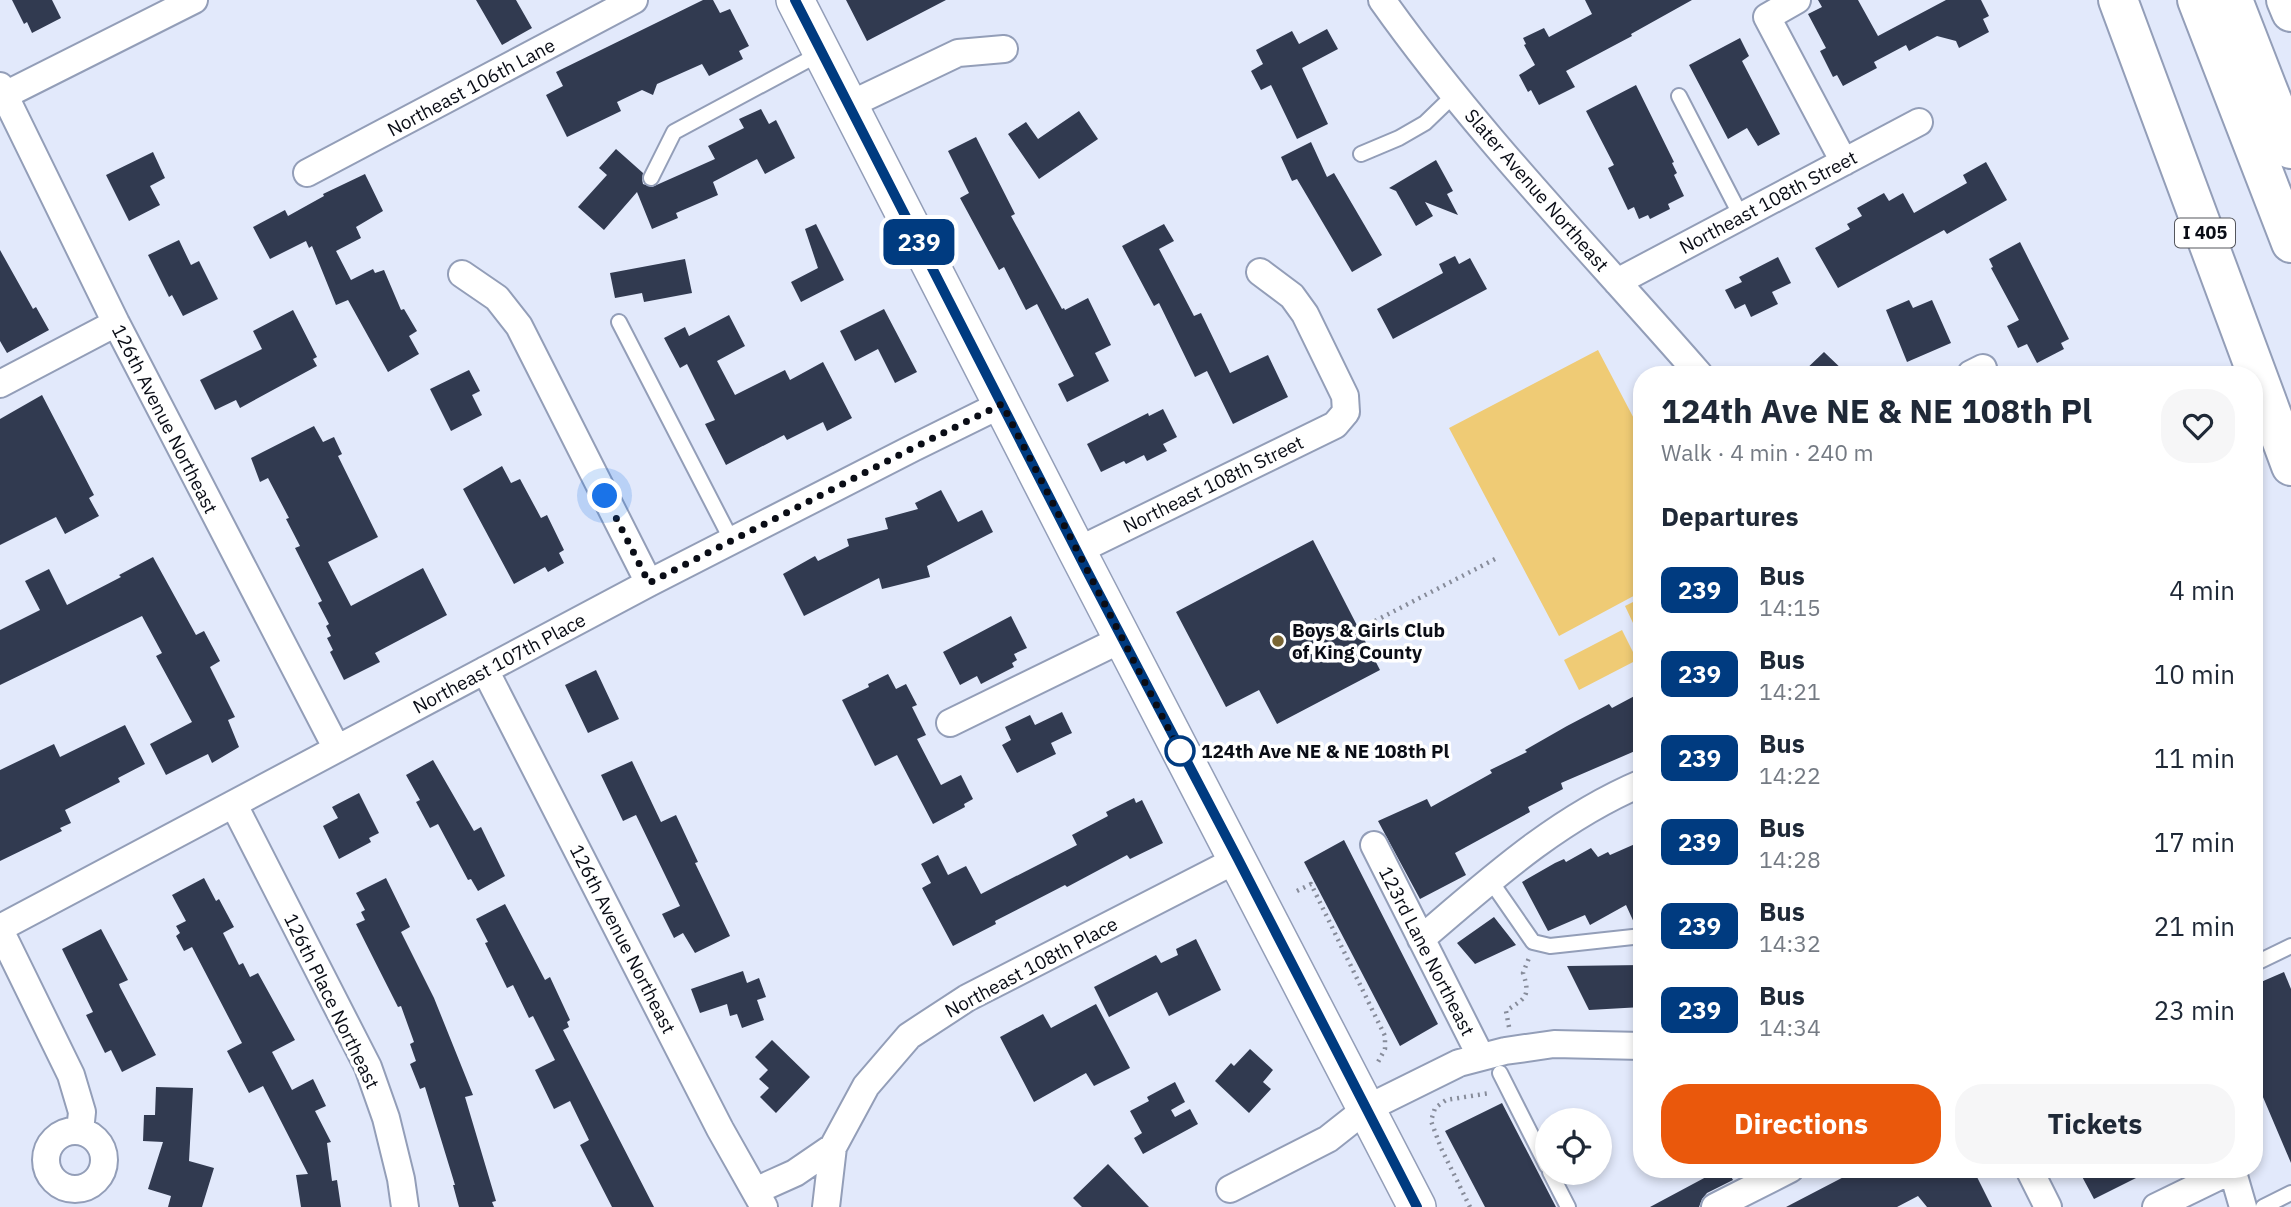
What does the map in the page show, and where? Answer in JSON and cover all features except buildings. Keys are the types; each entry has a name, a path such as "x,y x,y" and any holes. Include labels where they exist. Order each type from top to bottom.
{"highway":[{"name":"I 405","path":"2118,0 2254,366"},
{"path":"2197,0 2291,243"},
{"path":"2233,0 2291,149"},
{"path":"2286,0 2291,12"},
{"name":"I 405","path":"2263,391 2291,466"}],"main road":[{"path":"795,0 1417,1207"}],"street":[{"path":"2,90 194,0"},
{"name":"Northeast 106th Lane","path":"307,173 635,0"},
{"name":"Slater Avenue Northeast","path":"1382,0 1453,96 1692,366"},
{"path":"1797,0 1767,17 1844,162"},
{"path":"849,105 958,53 1004,49"},
{"name":"126th Avenue Northeast","path":"2,90 116,323 337,750"},
{"name":"Northeast 108th Street","path":"1617,282 1919,122"},
{"name":"Northeast 108th Street","path":"1077,551 1335,425 1346,412 1345,396 1305,314 1292,296 1260,272"},
{"path":"462,274 497,298 519,326 649,583"},
{"path":"0,384 116,323"},
{"name":"Northeast 107th Place","path":"2,922 233,805 649,583 1002,404"},
{"path":"950,723 1122,639"},
{"name":"126th Avenue Northeast","path":"485,670 720,1129 759,1199"},
{"path":"1421,939 1530,847 1633,788"},
{"name":"126th Place Northeast","path":"233,805 368,1067 386,1118 405,1207"},
{"name":"123rd Lane Northeast","path":"1374,845 1421,939 1496,1072"},
{"name":"Northeast 108th Place","path":"826,1207 833,1147 866,1086 909,1036 967,998 1238,859"},
{"path":"2,922 71,1075 82,1112 80,1131"},
{"path":"1230,1189 1328,1139 1366,1109 1459,1063 1496,1072 1505,1051 1554,1044 1633,1046"},
{"name":"Northeast 108th Place","path":"759,1199 833,1147"},
{"path":"1715,1207 1772,1178"},
{"path":"2034,1178 2048,1207"},
{"path":"2156,1207 2214,1178"},
{"path":"2235,1178 2243,1207"}],"lane":[{"path":"651,178 674,132 823,53"},
{"path":"1361,154 1399,138 1424,122 1453,96"},
{"path":"1679,96 1741,216"},
{"path":"620,322 732,541"},
{"path":"1490,880 1533,942 1550,946 1633,937"},
{"path":"2263,960 2291,946"},
{"path":"1496,1072 1535,1144"},
{"path":"1557,1185 1568,1207"},
{"path":"2263,1207 2291,1193"}],"path":[{"path":"1375,621 1499,557"},
{"path":"1297,891 1311,884 1385,1037 1385,1049 1378,1062"},
{"path":"1511,1034 1506,1011 1525,998 1528,989 1522,973 1529,957"},
{"path":"1470,1207 1431,1121 1435,1108 1446,1100 1460,1096 1486,1095 1496,1072"}],"shaded area":[{"path":"1598,350 1633,417 1633,596 1559,636 1449,428"},
{"path":"1633,602 1633,623 1625,606"},
{"path":"1622,630 1633,652 1633,662 1579,690 1564,660"}],"bus line":[{"name":"239","path":"795,0 1417,1207"}],"place":[{"name":"Boys & Girls Club of King County","path":"1278,641"},
{"name":"124th Ave NE & NE 108th Pl","path":"1180,751"}],"route":[{"path":"605,496 649,583 1002,404 1180,751"}]}
